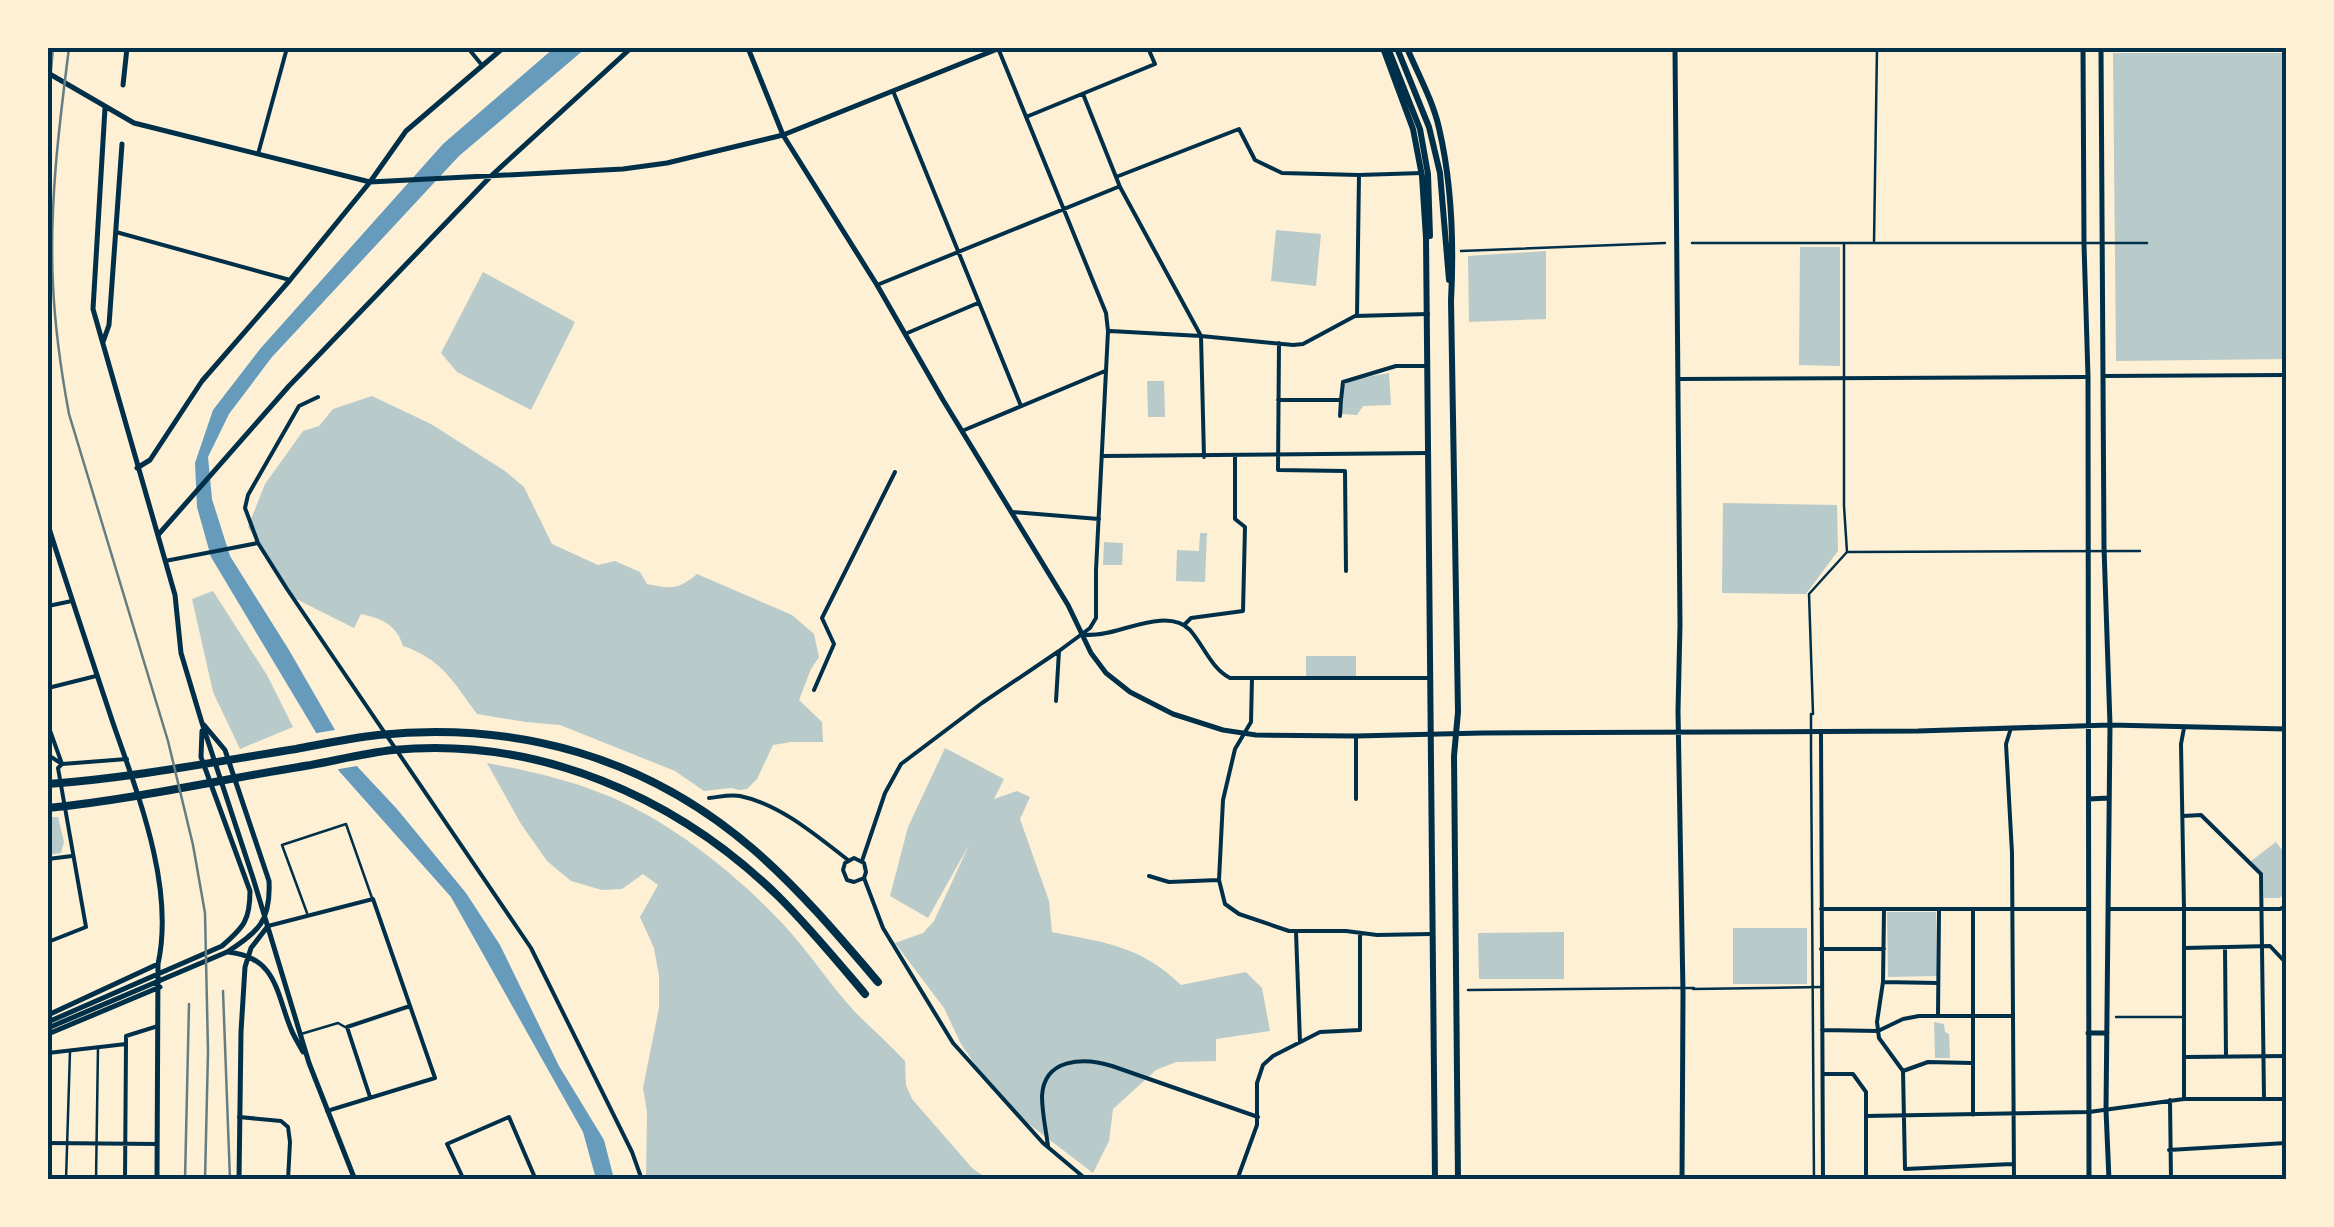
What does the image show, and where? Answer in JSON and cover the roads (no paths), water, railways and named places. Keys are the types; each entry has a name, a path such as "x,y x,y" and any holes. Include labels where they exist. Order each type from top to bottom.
{"highway":[{"path":"48,784 103,780 377,735 445,731 551,744 616,766 686,800 754,850 801,894 878,982"},
{"path":"48,808 393,750 453,749 530,758 602,780 675,815 704,834 776,895 865,994"}],"main road":[{"path":"1386,48 1413,129 1422,173 1428,302"},
{"path":"1386,48 1420,129 1428,174 1435,1180"},
{"path":"1397,48 1429,127 1440,173 1451,301 1458,712 1458,1180"},
{"path":"1408,48 1442,141 1454,252 1451,301"}],"street":[{"path":"123,85 127,48"},
{"path":"258,154 287,48"},
{"path":"468,48 481,64"},
{"path":"138,468 150,460 202,382 370,182 406,130 503,48"},
{"path":"158,535 289,386 491,176 631,48"},
{"path":"748,48 782,135 877,285 1068,605 1099,665 1130,692 1173,714 1243,734 1356,736 2110,725 2286,729"},
{"path":"48,74 134,123 370,182 623,169 667,163 782,135 999,48 1106,313 1096,618 1090,628 1060,652 982,703 902,764 885,792 862,861"},
{"path":"1026,117 1155,64 1148,48"},
{"path":"1674,48 1682,1180"},
{"path":"1874,244 1877,48"},
{"path":"2083,48 2090,799 2088,1180"},
{"path":"2101,48 2104,547 2110,725 2106,1110 2109,1180"},
{"path":"893,91 1021,406"},
{"path":"1083,94 1120,186 1201,336 1204,457"},
{"path":"105,108 94,310 174,595 182,653 202,723 309,1063 355,1180"},
{"path":"1116,177 1240,130 1255,160 1282,173 1422,173"},
{"path":"102,344 109,325 122,144"},
{"path":"1357,316 1359,175"},
{"path":"877,285 1120,186"},
{"path":"116,232 290,280"},
{"path":"1692,243 2146,243"},
{"path":"1461,251 1665,244"},
{"path":"1814,1180 1810,594 1847,552 1844,244"},
{"path":"905,334 978,303"},
{"path":"1108,331 1303,344 1357,316 1428,314"},
{"path":"1279,343 1278,470 1345,472 1346,572"},
{"path":"1340,416 1343,382 1396,366 1428,366"},
{"path":"962,431 1106,371"},
{"path":"2103,376 2286,374"},
{"path":"1679,379 2088,377"},
{"path":"318,397 299,406 248,495 245,508 258,542 532,948 642,1180"},
{"path":"1278,400 1341,400"},
{"path":"1102,456 1429,454"},
{"path":"1184,625 1190,618 1243,611 1245,527 1235,519 1235,456"},
{"path":"814,690 834,644 822,618 895,472"},
{"path":"1012,512 1099,519"},
{"path":"48,525 150,830 162,940 158,964 157,1180"},
{"path":"165,562 258,542"},
{"path":"1847,552 2140,550"},
{"path":"48,606 72,601"},
{"path":"1082,635 1100,635 1161,620 1178,622 1220,673 1230,678 1431,678"},
{"path":"1056,700 1060,652"},
{"path":"48,688 98,676"},
{"path":"1252,678 1251,722 1235,749 1223,800 1219,880 1222,899 1232,910 1296,932 1433,934"},
{"path":"1811,692 1812,714"},
{"path":"48,1025 227,952 250,938 263,922 270,902 269,881 225,750 202,723"},
{"path":"48,1025 222,946 241,930 250,912 250,891 201,757 202,723"},
{"path":"48,725 62,764"},
{"path":"2011,728 2006,744 2012,852 2014,1180"},
{"path":"2184,728 2180,744 2184,1099"},
{"path":"1821,732 1823,1180"},
{"path":"1356,736 1356,799"},
{"path":"1811,746 1811,772"},
{"path":"48,755 62,764 126,759"},
{"path":"48,942 86,926 58,768 62,764"},
{"path":"708,798 736,795 758,802 821,839 848,860"},
{"path":"2090,799 2109,798"},
{"path":"2183,816 2201,815 2261,874 2264,1098"},
{"path":"308,916 282,845 346,824 435,1078 326,1110"},
{"path":"48,859 72,856"},
{"path":"864,878 854,882 844,877 842,870 848,860 862,861 882,928 953,1042 1048,1148 1087,1180"},
{"path":"1149,876 1169,882 1219,880"},
{"path":"240,1180 241,1032 245,967 251,948 268,926 373,900"},
{"path":"2107,910 2286,907"},
{"path":"1821,908 2089,909"},
{"path":"1884,910 1884,982 1878,1030 1879,1038 1903,1071 1904,1169 2014,1164"},
{"path":"1938,910 1938,1016"},
{"path":"1973,910 1973,1115"},
{"path":"1296,932 1300,1042"},
{"path":"1236,1180 1255,1130 1260,1070 1273,1056 1320,1032 1360,1030 1360,934"},
{"path":"2184,948 2270,946 2286,963"},
{"path":"2225,948 2226,1056"},
{"path":"1821,950 1884,949"},
{"path":"227,952 248,956 266,969 309,1063"},
{"path":"48,1025 158,964"},
{"path":"1884,982 1938,983"},
{"path":"1468,990 1822,987"},
{"path":"48,1025 160,988"},
{"path":"1636,988 1670,988"},
{"path":"1693,989 1716,988"},
{"path":"347,1028 410,1006"},
{"path":"1822,1030 1878,1030 1918,1016 2012,1016"},
{"path":"2116,1017 2184,1017"},
{"path":"300,1034 338,1023 347,1028 370,1098"},
{"path":"125,1180 126,1036 159,1025"},
{"path":"2088,1033 2108,1033"},
{"path":"48,1053 126,1044"},
{"path":"96,1180 98,1047"},
{"path":"66,1180 70,1050"},
{"path":"2184,1057 2286,1056"},
{"path":"1048,1148 1044,1085 1051,1072 1077,1060 1097,1061 1258,1116"},
{"path":"1903,1071 1928,1062 1973,1062"},
{"path":"1822,1074 1853,1074 1866,1092 1866,1180"},
{"path":"1866,1116 2089,1112 2184,1099 2286,1099"},
{"path":"2170,1100 2171,1180"},
{"path":"240,1117 281,1121 288,1127 288,1180"},
{"path":"464,1180 447,1144 508,1117 536,1180"},
{"path":"48,1143 157,1144"},
{"path":"2170,1150 2286,1143"},
{"path":"2279,1180 2286,1179"}],"water":[{"path":"554,48 586,48 459,156 272,357 229,414 208,457 212,499 230,556 354,763 466,893 500,945 559,1066 604,1140 614,1179 596,1179 583,1132 451,897 339,771 211,557 197,507 195,463 213,410 260,349 443,144"}],"railway":[{"path":"48,104 53,48"},
{"path":"69,48 52,226 59,349 69,414 168,741 205,913 205,1180"},
{"path":"223,991 230,1180"},
{"path":"185,1180 189,1004"}]}
